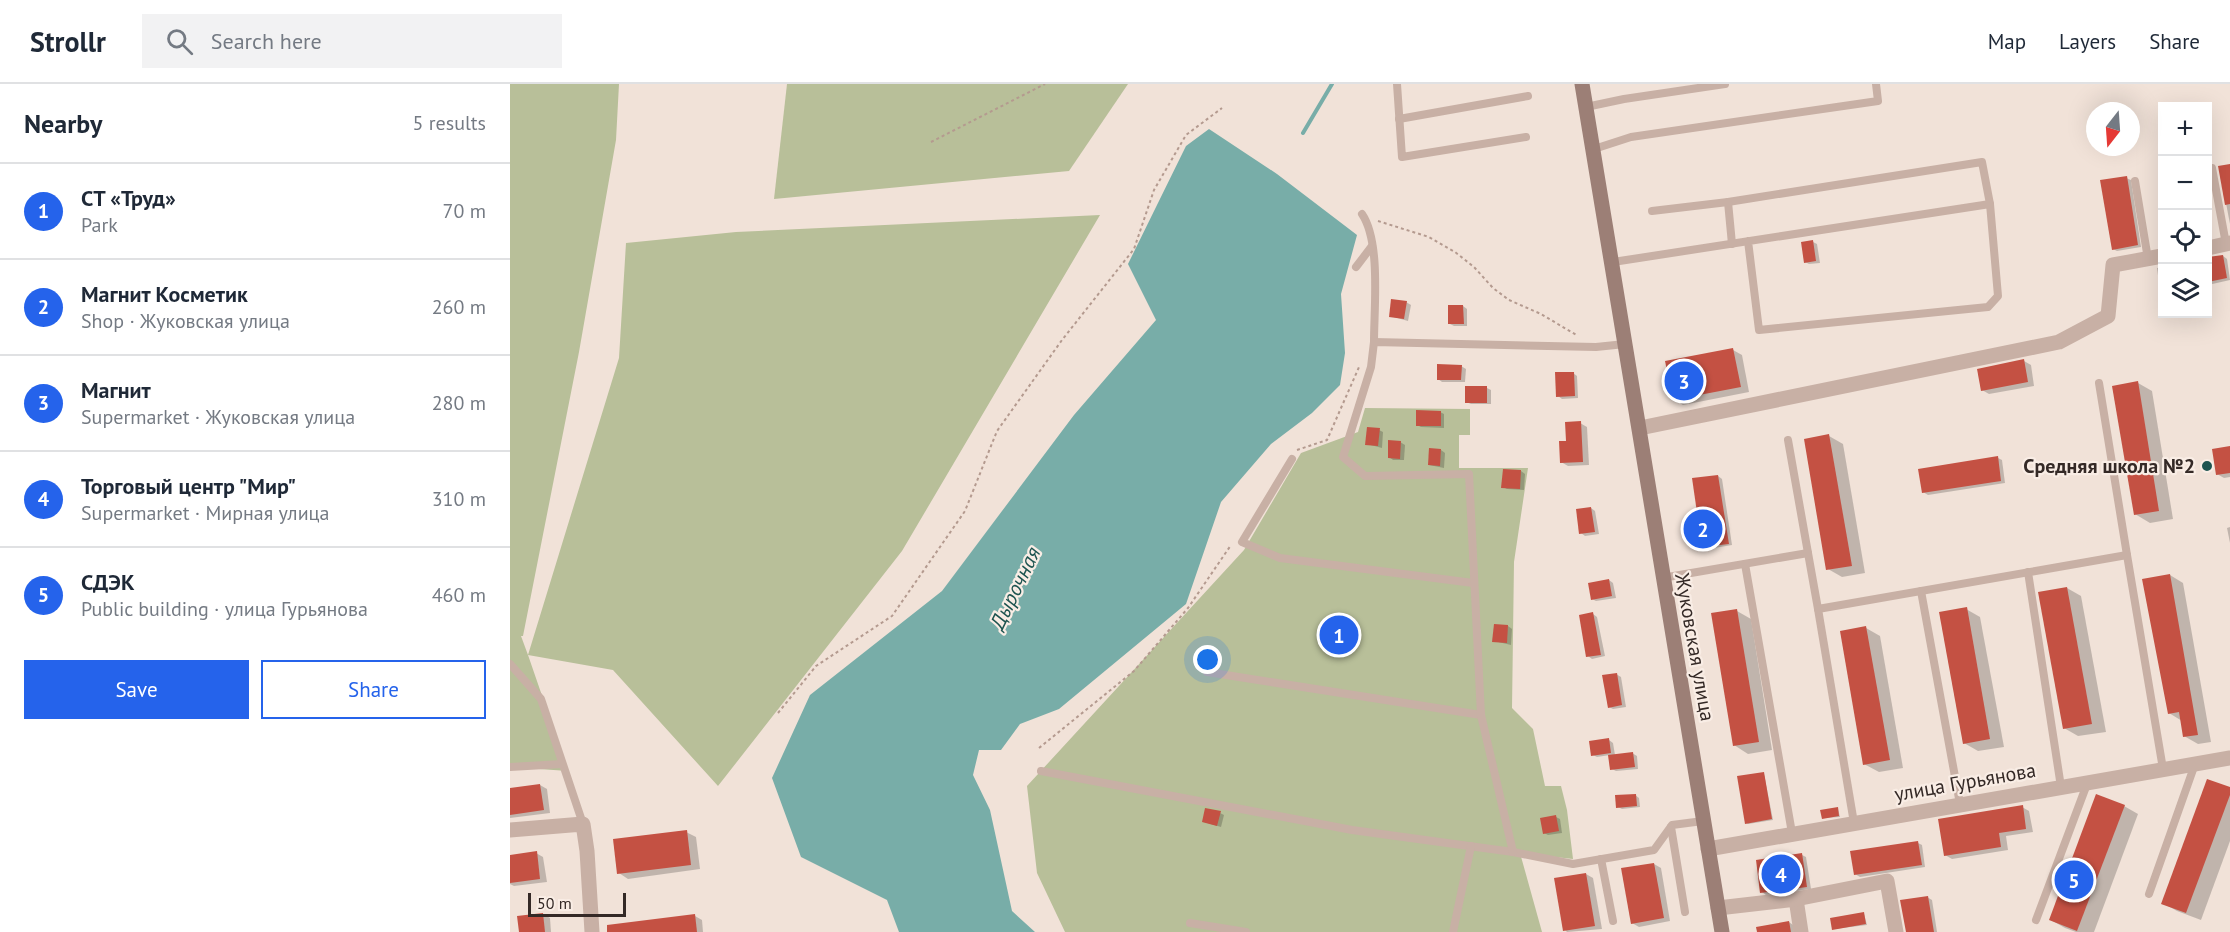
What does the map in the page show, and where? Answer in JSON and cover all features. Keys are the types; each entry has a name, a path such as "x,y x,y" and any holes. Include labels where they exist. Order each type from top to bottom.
{"main road":[{"name":"Жуковская улица","path":"1582,84 1722,932"}],"street":[{"path":"2212,247 2228,244"},
{"path":"1640,428 2060,342 2108,316 2113,265 2155,257"},
{"name":"улица Гурьянова","path":"1708,849 2230,758"},
{"path":"510,830 583,824 587,850 592,932"},
{"path":"1718,908 1796,899 1887,881 1896,932"},
{"path":"1796,899 1801,932"}],"lane":[{"path":"1397,84 1402,158 1526,137"},
{"path":"1586,107 1725,84"},
{"path":"1594,149 1631,137 1878,101 1876,84"},
{"path":"1399,119 1528,96"},
{"path":"1652,210 1728,202 1982,162 1990,204 1998,296 1988,307 1759,330 1748,241"},
{"path":"2212,168 2228,244"},
{"path":"2134,181 2155,257"},
{"path":"1728,202 1732,244"},
{"path":"1613,262 1990,204"},
{"path":"1362,214 1368,223 1374,256 1374,342 1371,367 1343,458 1365,476 1469,474 1481,715 1513,852"},
{"path":"1356,267 1372,246"},
{"path":"1374,342 1596,347 1625,344"},
{"path":"2098,383 2163,769"},
{"path":"1788,440 1854,823"},
{"path":"1291,456 1242,542 1280,558 1473,583"},
{"path":"1662,578 1808,553"},
{"path":"1818,609 2127,555"},
{"path":"1745,564 1792,833"},
{"path":"2028,572 2061,787"},
{"path":"1921,591 1960,804"},
{"path":"510,664 541,699 583,824"},
{"path":"1208,672 1481,715"},
{"path":"510,767 562,764"},
{"path":"2149,894 2195,764"},
{"path":"1041,771 1352,830 1513,852 1573,864 1654,850 1671,827 1703,821"},
{"path":"2036,920 2088,782"},
{"path":"1671,827 1685,912"},
{"path":"1453,932 1471,846"},
{"path":"1600,859 1613,921"},
{"path":"1190,923 1246,932"}],"path":[{"path":"931,142 1045,84"},
{"path":"778,713 816,666 892,616 965,511 998,431 1062,340 1134,249 1154,190 1186,135 1222,108"},
{"path":"1362,214 1388,226 1429,237 1474,267 1493,288 1509,300 1541,314 1596,347"},
{"path":"1291,456 1327,440 1362,361"},
{"path":"1038,748 1134,671 1188,608 1236,539"}],"green space":[{"path":"510,84 619,84 616,140 579,352 523,636 521,636 568,771 510,767"},
{"path":"787,84 1128,84 1069,171 774,199"},
{"path":"1100,215 902,551 718,786 613,670 528,655 619,358 626,243 736,232"},
{"path":"1365,408 1470,409 1470,435 1459,435 1459,468 1528,468 1514,562 1512,708 1533,729 1545,786 1561,786 1567,810 1573,859 1520,853 1542,932 1065,932 1037,873 1027,786 1244,550 1301,453 1358,432"}],"water":[{"path":"1209,129 1277,174 1357,235 1341,294 1345,353 1340,385 1312,413 1271,444 1221,502 1186,604 1059,709 1020,724 1001,750 979,750 973,775 990,810 1012,911 1035,932 899,932 887,900 801,857 772,778 810,695 942,591 1074,415 1156,320 1128,264 1186,146"}],"building":[{"path":"2230,164 2230,204 2225,205 2218,166"},
{"path":"2127,176 2138,245 2112,250 2100,180"},
{"path":"1813,240 1816,261 1804,263 1801,242"},
{"path":"2223,255 2227,278 2212,281 2212,256"},
{"path":"1391,299 1407,301 1404,319 1389,317"},
{"path":"1448,305 1463,305 1464,324 1448,324"},
{"path":"1733,348 1741,387 1673,400 1665,361"},
{"path":"2024,359 2028,382 1981,391 1977,369"},
{"path":"1437,364 1462,365 1461,380 1437,380"},
{"path":"1555,372 1574,372 1575,396 1556,397"},
{"path":"2138,381 2159,511 2134,515 2112,386"},
{"path":"1465,386 1487,386 1487,403 1465,403"},
{"path":"1416,410 1441,411 1441,426 1416,426"},
{"path":"1581,421 1583,462 1560,463 1559,441 1566,441 1565,422"},
{"path":"1367,427 1380,428 1378,446 1365,445"},
{"path":"1829,434 1852,566 1826,570 1804,439"},
{"path":"1388,440 1401,441 1400,459 1388,458"},
{"path":"2230,446 2230,473 2216,475 2212,449"},
{"path":"1429,448 1441,449 1440,466 1428,465"},
{"path":"1998,456 2001,481 1922,493 1918,469"},
{"path":"1503,469 1521,470 1520,489 1501,488"},
{"path":"1718,475 1729,544 1702,547 1692,478"},
{"path":"1591,507 1595,532 1579,534 1576,509"},
{"path":"2170,574 2198,735 2183,737 2179,712 2168,714 2142,579"},
{"path":"1609,579 1612,596 1591,600 1588,583"},
{"path":"2067,587 2092,724 2063,729 2038,592"},
{"path":"1967,607 1990,739 1963,744 1939,612"},
{"path":"1737,609 1759,742 1733,746 1711,613"},
{"path":"1593,612 1601,655 1586,657 1579,615"},
{"path":"1494,624 1508,625 1507,643 1492,642"},
{"path":"1866,626 1890,760 1863,765 1840,631"},
{"path":"1617,673 1622,705 1608,708 1602,675"},
{"path":"1609,738 1611,753 1591,756 1589,741"},
{"path":"1633,752 1635,767 1610,770 1608,755"},
{"path":"1764,772 1772,819 1745,824 1737,776"},
{"path":"2207,779 2230,787 2230,795 2186,913 2161,904"},
{"path":"540,784 544,810 510,815 510,788"},
{"path":"1636,794 1637,806 1616,808 1615,795"},
{"path":"2096,794 2125,805 2077,931 2049,920"},
{"path":"2023,805 2026,829 1999,833 2001,847 1944,856 1938,819"},
{"path":"1838,807 1839,816 1822,819 1820,810"},
{"path":"1205,808 1221,811 1217,826 1202,822"},
{"path":"1556,815 1559,831 1543,834 1540,818"},
{"path":"687,830 691,865 617,874 613,839"},
{"path":"1918,841 1922,865 1854,875 1850,851"},
{"path":"537,851 540,879 510,883 510,855"},
{"path":"1802,853 1807,887 1760,893 1756,860"},
{"path":"1654,863 1664,918 1631,924 1621,868"},
{"path":"1586,873 1595,926 1563,931 1554,878"},
{"path":"1928,896 1934,932 1906,932 1900,900"},
{"path":"1864,912 1866,924 1832,930 1830,918"},
{"path":"543,913 545,932 519,932 517,916"},
{"path":"695,914 697,932 607,932 607,925"},
{"path":"1789,921 1791,932 1757,932 1756,927"}],"waterway":[{"name":"Дырочная","path":"1303,133 1332,84"}],"place":[{"name":"Магнит","path":"1684,381"},
{"name":"Средняя школа №2","path":"2207,466"},
{"name":"Магнит Косметик","path":"1703,529"},
{"name":"СТ «Труд»","path":"1339,635"},
{"name":"Торговый центр \"Мир\"","path":"1781,874"},
{"name":"СДЭК","path":"2074,880"}]}
